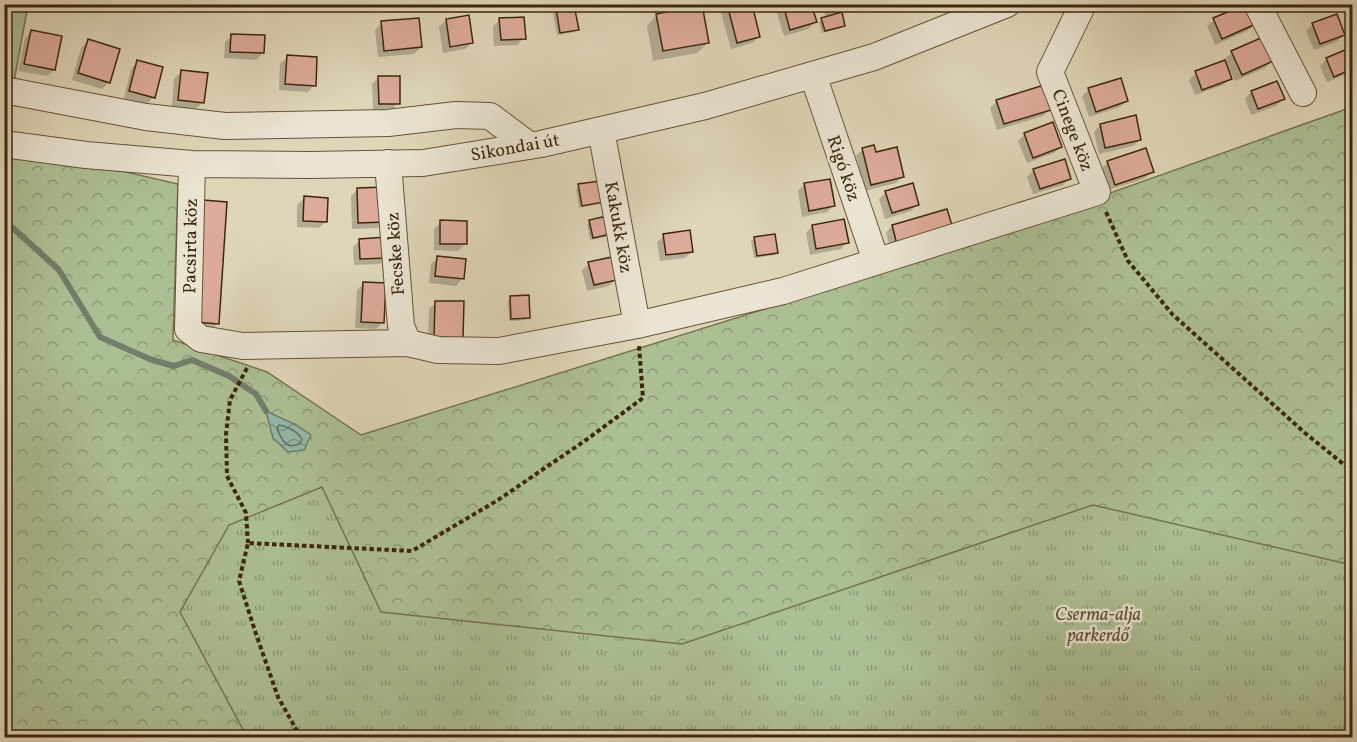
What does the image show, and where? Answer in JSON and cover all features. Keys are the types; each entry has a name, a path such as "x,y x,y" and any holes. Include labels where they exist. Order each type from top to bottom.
{"street":[{"name":"Sikondai út","path":"4,144 86,155 192,164 423,163 530,146 705,106 874,57 1006,4"},
{"name":"Cinege köz","path":"1083,4 1050,72 1097,192"},
{"path":"1257,4 1303,93"},
{"name":"Rigó köz","path":"813,75 876,261"},
{"path":"4,90 146,117 225,126 388,123 456,115 490,116 530,146"},
{"name":"Kakukk köz","path":"601,130 637,325"},
{"name":"Fecske köz","path":"388,163 401,326 408,343"},
{"name":"Pacsirta köz","path":"192,164 188,329 201,339 243,346 408,343"},
{"path":"408,343 438,350 499,351 637,325 783,291 1097,192"}],"path":[{"path":"1097,192 1128,261 1173,315 1305,433 1353,471"},
{"path":"248,543 412,551 498,500 643,398 637,325"},
{"path":"239,382 230,400 226,434 227,476 246,513 248,543 239,581 278,697 301,738"}],"green space":[{"path":"5,5 28,5 5,131"},
{"path":"1352,107 1352,737 5,738 5,144 178,184 173,340 267,372 361,435 919,261"},
{"name":"Cserma-alja parkerdő","path":"322,487 381,612 682,644 1093,505 1352,565 1352,737 247,737 180,612 229,525"}],"water":[{"path":"266,411 311,435 304,450 288,452 273,438"}],"building":[{"path":"671,4 702,4 709,43 663,51 656,14 672,11"},
{"path":"727,4 752,4 760,37 737,43"},
{"path":"783,4 811,4 817,22 790,30"},
{"path":"830,4 854,4 832,11"},
{"path":"1247,4 1256,24 1222,39 1213,18"},
{"path":"574,5 579,30 560,33 556,8"},
{"path":"842,12 845,26 825,31 821,18"},
{"path":"1337,14 1345,35 1320,44 1312,23"},
{"path":"469,15 473,43 450,47 446,19"},
{"path":"524,17 526,39 501,40 499,18"},
{"path":"419,18 422,47 384,51 381,21"},
{"path":"31,30 62,36 55,70 24,64"},
{"path":"231,34 265,35 264,53 230,52"},
{"path":"1263,37 1273,61 1242,75 1231,51"},
{"path":"88,39 120,49 110,83 78,73"},
{"path":"1352,47 1352,69 1334,77 1326,58"},
{"path":"287,55 317,57 316,86 285,84"},
{"path":"137,60 163,67 155,98 129,91"},
{"path":"1225,60 1232,79 1202,90 1195,71"},
{"path":"181,70 208,73 204,103 178,100"},
{"path":"378,76 400,76 400,104 379,104"},
{"path":"1121,78 1128,101 1096,112 1088,88"},
{"path":"1277,81 1285,99 1258,109 1251,91"},
{"path":"1044,85 1051,110 1004,124 996,100"},
{"path":"1136,115 1141,140 1105,148 1100,124"},
{"path":"1053,122 1062,147 1033,158 1024,133"},
{"path":"874,145 876,152 897,147 904,177 871,185 862,148"},
{"path":"1146,148 1154,172 1115,185 1107,161"},
{"path":"1065,159 1071,179 1040,189 1033,169"},
{"path":"830,179 835,206 809,211 804,183"},
{"path":"600,181 604,202 582,206 578,184"},
{"path":"913,183 919,205 892,213 885,191"},
{"path":"385,187 386,222 358,223 357,188"},
{"path":"304,196 328,198 327,222 303,221"},
{"path":"203,200 227,202 219,324 195,322"},
{"path":"947,209 953,229 897,245 892,225"},
{"path":"607,216 611,234 593,238 589,220"},
{"path":"844,219 849,243 816,249 812,225"},
{"path":"440,220 467,221 467,244 440,244"},
{"path":"690,230 693,252 666,255 663,234"},
{"path":"775,234 778,253 757,256 754,237"},
{"path":"387,237 388,258 360,259 359,239"},
{"path":"437,256 466,259 464,279 435,276"},
{"path":"612,257 617,280 594,285 588,262"},
{"path":"363,282 386,283 384,323 361,322"},
{"path":"529,295 530,318 511,319 510,296"},
{"path":"435,301 464,301 463,338 434,337"}],"waterway":[{"path":"4,223 13,228 59,270 100,337 152,360 174,366 192,360 229,376 256,394 266,411"}]}
